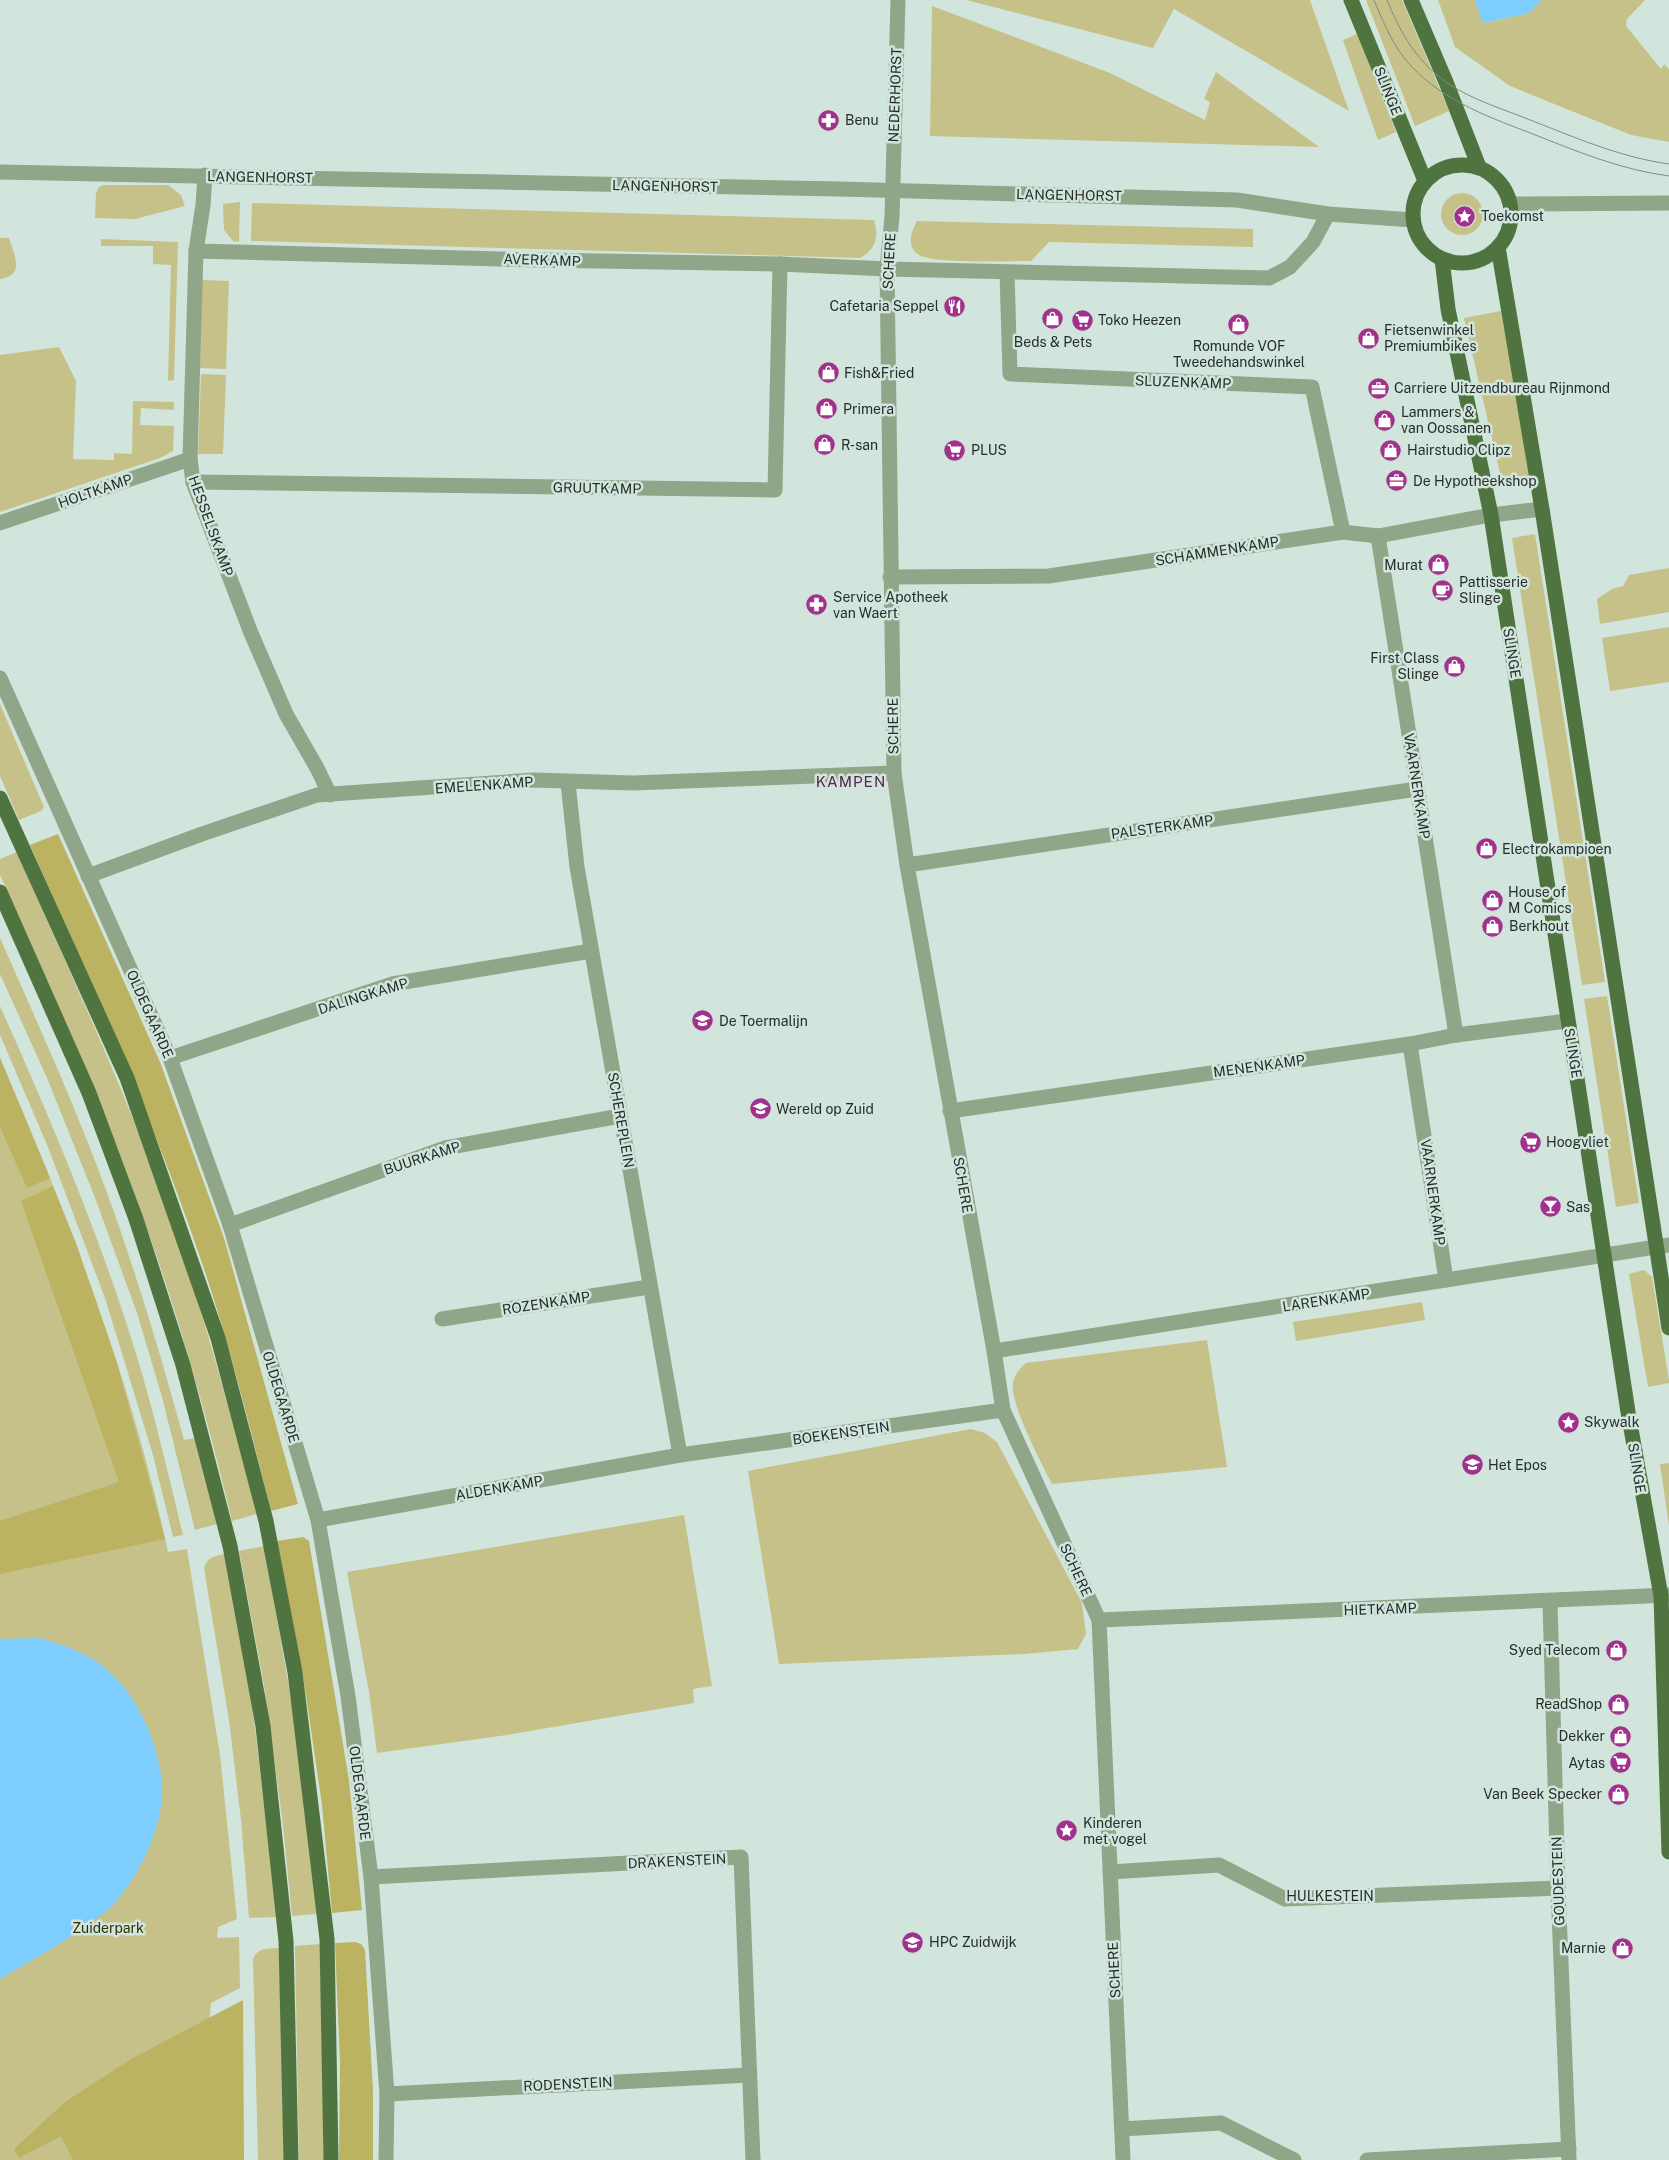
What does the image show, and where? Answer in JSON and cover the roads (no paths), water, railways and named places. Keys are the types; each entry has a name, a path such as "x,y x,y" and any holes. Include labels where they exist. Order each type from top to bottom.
{"main road":[{"name":"SLINGE","path":"1350,0 1425,181"},
{"path":"1411,0 1479,167"},
{"path":"1463,164 1479,167 1500,182 1511,204 1509,227 1505,238 1498,248 1488,256 1475,261 1462,263 1442,259 1428,250 1418,236 1414,220 1415,200 1425,181 1438,170 1463,164"},
{"path":"1498,248 1663,1246 1669,1328"},
{"name":"SLINGE","path":"1442,259 1448,309 1491,515 1628,1412 1665,1596 1669,1852"},
{"path":"0,798 127,1078 218,1338 266,1521 295,1672 327,1939 331,2160"},
{"path":"0,892 89,1093 136,1220 183,1365 230,1546 263,1726 286,1941 291,2160"}],"street":[{"name":"NEDERHORST","path":"892,191 898,0"},
{"name":"LANGENHORST","path":"0,172 1237,200 1328,214 1414,220"},
{"name":"HESSELSKAMP","path":"205,176 196,251 190,459 193,482 251,633 286,714 330,795"},
{"name":"SCHERE","path":"892,191 892,216 887,269 894,772 907,865 1003,1410 1099,1620 1123,2160"},
{"path":"1511,204 1669,203"},
{"path":"887,269 1269,278 1290,267 1313,242 1328,214"},
{"name":"AVERKAMP","path":"196,251 780,264 887,269"},
{"name":"GRUUTKAMP","path":"193,482 775,490 780,264"},
{"name":"SLUZENKAMP","path":"1007,272 1010,374 1312,388 1343,532"},
{"name":"HOLTKAMP","path":"0,524 190,459"},
{"name":"SCHAMMENKAMP","path":"890,577 1049,576 1343,532 1378,536 1491,515 1542,509"},
{"name":"VAARNERKAMP","path":"1378,536 1456,1036"},
{"name":"OLDEGAARDE","path":"0,678 170,1058 230,1225 318,1520 348,1696 370,1877 387,2094 386,2160"},
{"name":"EMELENKAMP","path":"88,876 202,834 317,795 534,780 568,783 633,783 894,772"},
{"name":"SCHEREPLEIN","path":"568,783 577,868 680,1456"},
{"name":"PALSTERKAMP","path":"907,865 1417,789"},
{"name":"DALINGKAMP","path":"170,1058 392,984 592,951"},
{"name":"MENENKAMP","path":"950,1111 1568,1021"},
{"name":"VAARNERKAMP","path":"1410,1044 1446,1280"},
{"name":"BUURKAMP","path":"230,1225 445,1148 620,1116"},
{"name":"LARENKAMP","path":"994,1351 1663,1246"},
{"name":"ROZENKAMP","path":"442,1319 649,1287"},
{"name":"BOEKENSTEIN","path":"680,1456 1003,1410"},
{"name":"ALDENKAMP","path":"318,1520 680,1456"},
{"name":"HIETKAMP","path":"1099,1620 1665,1596"},
{"name":"GOUDESTEIN","path":"1550,1602 1558,1888 1569,2155"},
{"name":"DRAKENSTEIN","path":"370,1877 741,1857 753,2160"},
{"name":"HULKESTEIN","path":"1110,1872 1219,1865 1285,1899 1558,1888"},
{"name":"RODENSTEIN","path":"387,2094 749,2075"},
{"path":"1122,2129 1221,2123 1294,2160"},
{"path":"1366,2160 1569,2155"}],"water":[{"path":"1475,0 1541,0 1529,13 1483,23"},
{"path":"38,1638 59,1644 89,1657 107,1669 125,1688 142,1716 155,1747 161,1779 161,1809 146,1855 130,1883 111,1907 71,1937 0,1979 0,1639"}],"tram line":[{"path":"1374,0 1390,35 1405,59 1425,79 1454,100 1487,116 1586,155 1635,170 1669,176"},
{"path":"1387,0 1396,21 1413,50 1437,75 1467,95 1613,151 1669,164"}],"place":[{"name":"Benu","path":"829,120"},
{"name":"Toekomst","path":"1465,216"},
{"name":"Cafetaria Seppel","path":"955,306"},
{"name":"Beds & Pets","path":"1053,319"},
{"name":"Toko Heezen","path":"1082,320"},
{"name":"Romunde VOF Tweedehandswinkel","path":"1239,324"},
{"name":"Fietsenwinkel Premiumbikes","path":"1368,338"},
{"name":"Fish&Fried","path":"828,373"},
{"name":"Carriere Uitzendbureau Rijnmond","path":"1378,388"},
{"name":"Primera","path":"827,409"},
{"name":"Lammers & van Oossanen","path":"1385,420"},
{"name":"R-san","path":"825,445"},
{"name":"PLUS","path":"955,450"},
{"name":"Hairstudio Clipz","path":"1391,450"},
{"name":"De Hypotheekshop","path":"1397,481"},
{"name":"Murat","path":"1439,565"},
{"name":"Pattisserie Slinge","path":"1443,590"},
{"name":"Service Apotheek van Waert","path":"817,605"},
{"name":"First Class Slinge","path":"1455,666"},
{"name":"Electrokampioen","path":"1486,849"},
{"name":"House of M Comics","path":"1492,900"},
{"name":"Berkhout","path":"1493,926"},
{"name":"De Toermalijn","path":"703,1021"},
{"name":"Wereld op Zuid","path":"760,1109"},
{"name":"Hoogvliet","path":"1530,1142"},
{"name":"Sas","path":"1550,1207"},
{"name":"Skywalk","path":"1568,1422"},
{"name":"Het Epos","path":"1472,1465"},
{"name":"Syed Telecom","path":"1616,1650"},
{"name":"ReadShop","path":"1618,1704"},
{"name":"Dekker","path":"1621,1736"},
{"name":"Aytas","path":"1621,1763"},
{"name":"Van Beek Specker","path":"1618,1794"},
{"name":"Kinderen met vogel","path":"1067,1831"},
{"name":"HPC Zuidwijk","path":"913,1942"},
{"name":"Marnie","path":"1622,1948"}],"district":[{"name":"KAMPEN","path":"851,782"}],"park label":[{"name":"Zuiderpark","path":"108,1928"}]}
